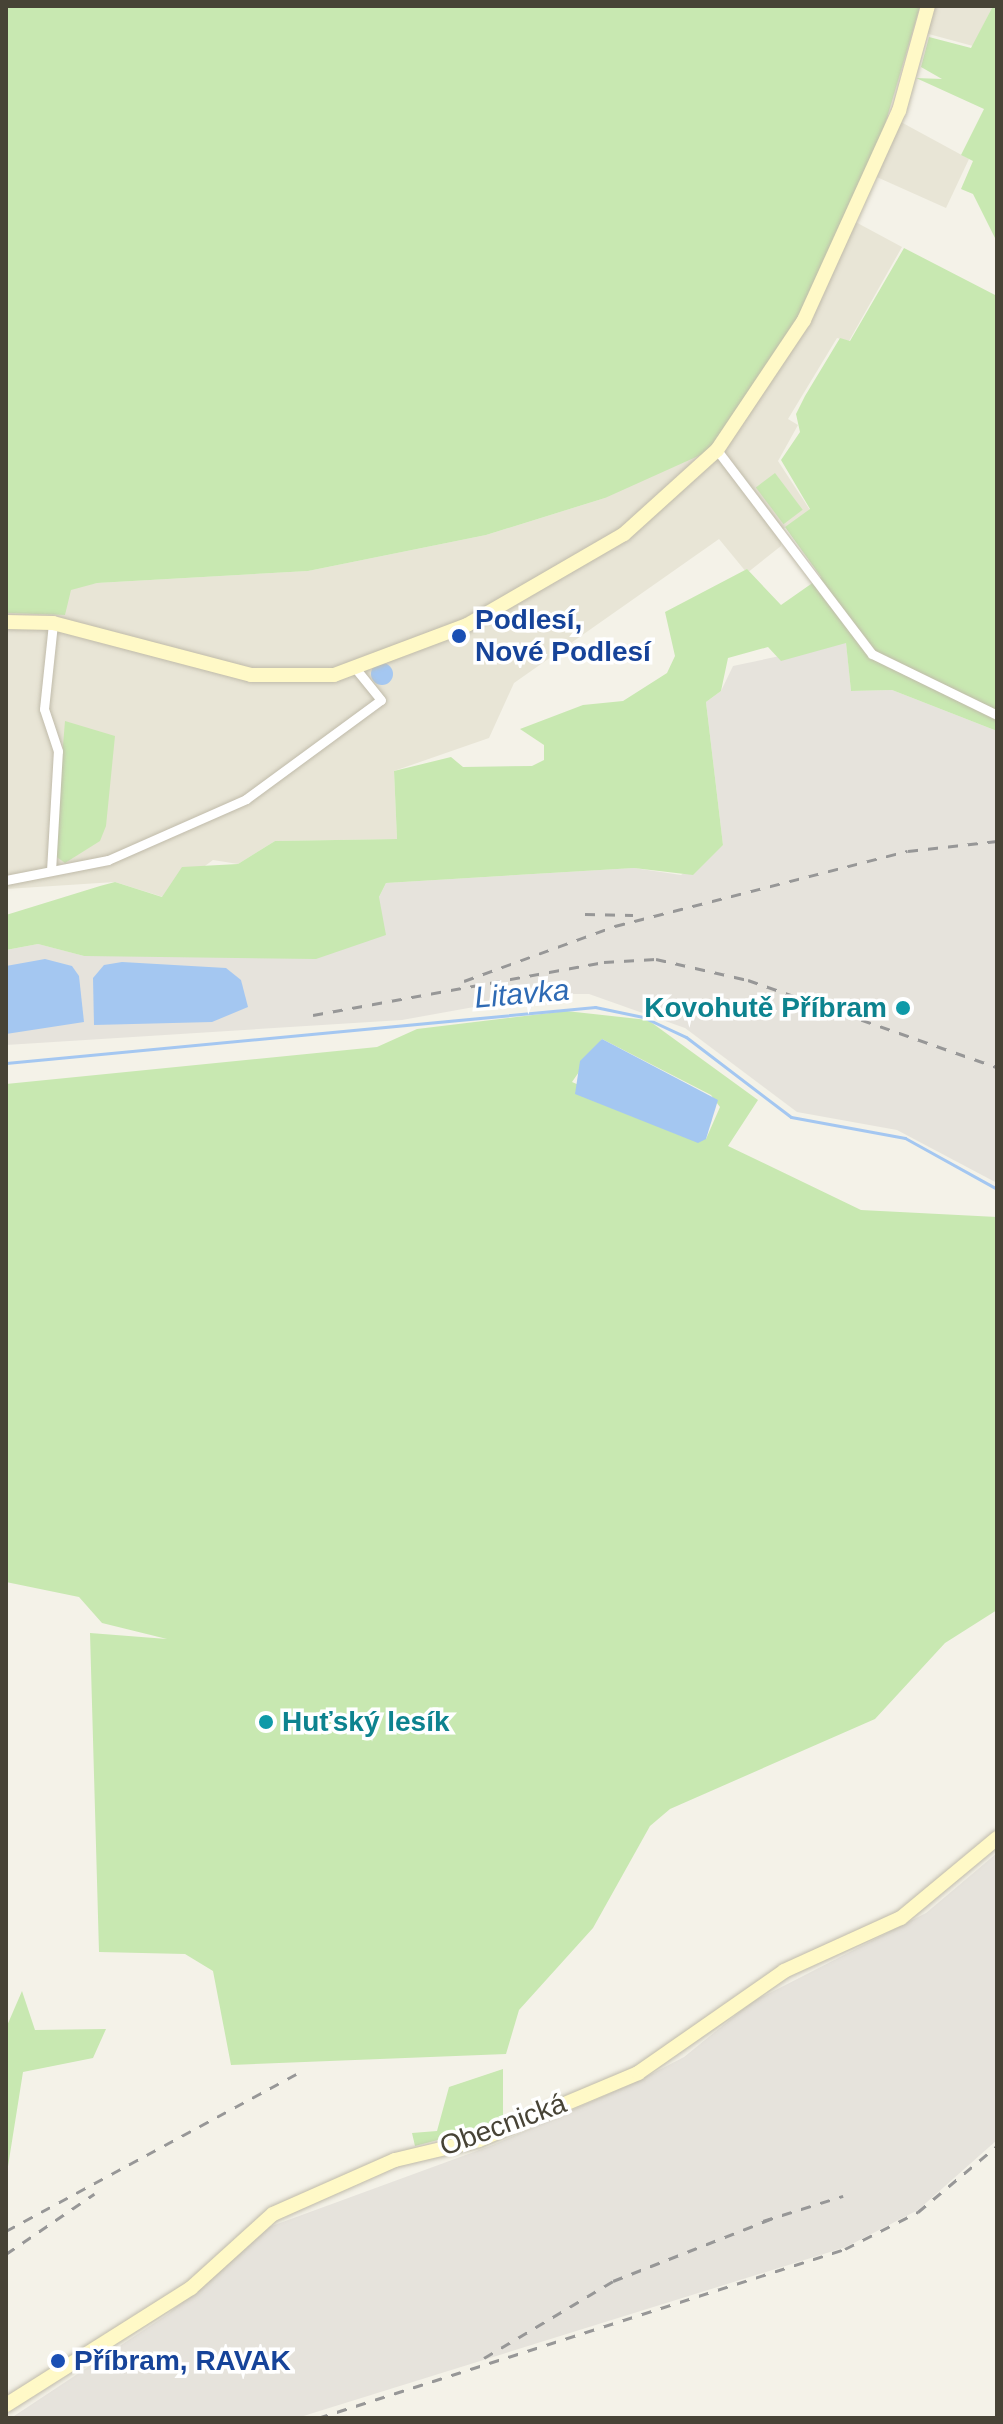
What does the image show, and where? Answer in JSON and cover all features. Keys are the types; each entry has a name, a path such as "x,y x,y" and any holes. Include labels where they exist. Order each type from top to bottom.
{"street":[{"path":"6,622 53,623 251,675 312,678 356,669 467,625 624,534 717,450 804,320 843,241 899,111 928,6"},
{"path":"717,450 872,654 997,715"},
{"path":"51,871 58,751 44,709 53,623"},
{"path":"6,880 108,860 246,799 381,700 356,669"},
{"name":"Obecnická","path":"6,2405 191,2288 273,2214 395,2160 488,2137 638,2073 784,1971 901,1918 997,1838"}],"shaded area":[{"path":"920,6 993,6 973,46 914,30 888,115 969,159 946,208 870,174 850,219 902,247 849,341 837,338 788,419 798,425 778,461 810,510 783,529 781,546 747,573 719,539 514,683 489,738 394,771 397,839 275,841 238,864 213,860 163,897 115,882 6,889 6,613 65,615 66,588 97,583 308,571 486,535 605,498"},
{"path":"846,642 851,691 892,690 997,731 997,1183 897,1130 797,1112 685,1028 589,994 546,994 402,1020 6,1045 6,950 38,944 84,956 119,954 379,897 386,883 634,868 681,875 723,845 706,702 721,691 733,666"},
{"path":"997,1853 997,2140 918,2210 846,2247 297,2418 11,2418 168,2314 269,2227 493,2145 638,2081 684,2057 752,2002 926,1913"}],"green space":[{"path":"6,6 920,6 872,168 802,325 716,448 605,498 486,535 308,571 97,583 71,590 65,615 6,613"},
{"path":"993,6 997,6 997,242 973,194 961,189 973,161 961,155 984,109 916,78 942,79 921,67 929,37 971,48"},
{"path":"904,248 997,296 997,731 892,690 851,691 846,643 781,661 768,647 728,658 721,691 706,702 723,845 693,875 634,868 386,883 379,897 386,935 316,959 84,956 38,944 6,950 6,915 100,886 115,882 162,897 182,867 238,864 275,841 397,839 394,771 451,757 463,767 532,766 544,760 544,745 520,729 583,705 623,701 667,673 675,656 665,612 747,569 781,605 821,577 785,527 810,509 781,460 800,432 796,414 805,396 840,338 850,341"},
{"path":"775,473 803,510 784,524 756,487"},
{"path":"65,721 115,736 106,826 100,841 65,863 54,855"},
{"path":"566,1011 648,1020 758,1100 728,1146 861,1210 997,1217 997,1610 945,1643 875,1719 670,1809 650,1826 593,1928 519,2010 506,2054 231,2065 213,1971 185,1954 99,1952 90,1633 167,1639 102,1623 79,1597 6,1582 6,1084 377,1047 417,1029","holes":["602,1039 711,1095 720,1107 706,1139 572,1082"]},
{"path":"22,1991 35,2030 106,2029 93,2058 23,2072 6,2179 6,2028"},
{"path":"503,2069 503,2123 415,2146 412,2133 437,2131 449,2087"}],"water":[{"path":"378,663 386,663 393,674 386,685 378,685 371,678 371,670"},
{"path":"45,959 72,966 79,976 84,1022 6,1034 6,966"},
{"path":"122,962 226,968 241,980 248,1007 212,1022 94,1025 93,978 104,965"},
{"path":"602,1039 718,1100 706,1139 698,1143 575,1094 580,1061"}],"waterway":[{"name":"Litavka","path":"6,1063 595,1007 643,1017 686,1037 791,1117 905,1138 997,1189"}],"railway":[{"path":"464,981 615,926 908,851 997,841"},
{"path":"585,914 633,915"},
{"path":"313,1015 604,962 656,959 748,980 997,1067"},
{"path":"6,2231 296,2074"},
{"path":"318,2418 845,2249 918,2212 997,2146"},
{"path":"6,2254 94,2194"},
{"path":"763,2221 843,2196"},
{"path":"484,2358 613,2281 773,2218"}],"place":[{"name":"Podlesí, Nové Podlesí","path":"459,636"},
{"name":"Kovohutě Příbram","path":"903,1008"},
{"name":"Huťský lesík","path":"266,1722"},
{"name":"Příbram, RAVAK","path":"58,2361"}]}
